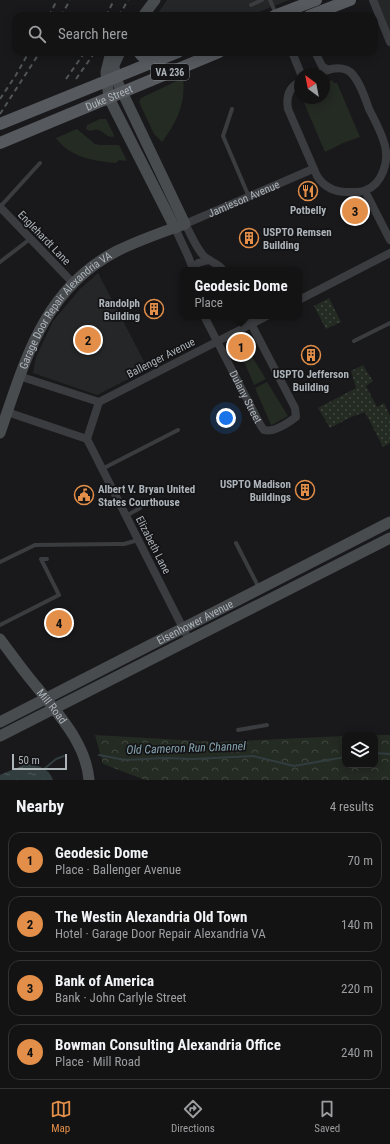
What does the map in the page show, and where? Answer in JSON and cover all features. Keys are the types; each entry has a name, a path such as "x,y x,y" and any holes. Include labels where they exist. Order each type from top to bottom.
{"main road":[{"path":"297,9 316,0"},
{"path":"319,12 350,0"},
{"path":"146,12 152,2"},
{"path":"111,56 108,64 111,78 122,92 186,224"},
{"path":"118,56 111,78 109,98 175,228"},
{"path":"142,56 147,60 159,60"},
{"name":"Duke Street","path":"5,122 168,56"},
{"name":"Duke Street","path":"0,143 209,56"},
{"name":"Jamieson Avenue","path":"175,228 186,224"},
{"name":"Garage Door Repair Alexandria VA","path":"0,433 19,376 41,326 55,305 73,283 93,267 117,252 175,228"},
{"name":"Eisenhower Avenue","path":"0,722 184,629 390,522"},
{"name":"Eisenhower Avenue","path":"0,736 390,538"},
{"name":"Mill Road","path":"0,640 72,733 88,765 89,780"}],"street":[{"path":"373,0 378,12"},
{"path":"378,12 390,42"},
{"path":"294,56 299,68"},
{"path":"317,56 322,66 325,68"},
{"path":"294,86 290,90 286,102 313,170 322,183 332,189 348,192 365,191 378,180 384,167 387,139 355,76 346,70 330,70"},
{"name":"Jamieson Avenue","path":"186,224 313,170"},
{"path":"365,191 390,240"},
{"name":"Englehardt Lane","path":"0,207 73,283"},
{"path":"186,224 203,255 209,260 217,263 220,267"},
{"path":"175,228 188,256 191,267"},
{"path":"302,298 390,253"},
{"path":"195,267 198,263 209,260"},
{"name":"Dulany Street","path":"206,319 264,430 268,431 278,428 296,416 295,408 248,319"},
{"name":"Ballenger Avenue","path":"99,402 261,319"},
{"path":"7,412 87,439 99,402 19,376"},
{"name":"Elizabeth Lane","path":"87,439 189,640"}],"lane":[{"path":"251,5 262,0"},
{"path":"270,0 274,12"},
{"path":"232,109 223,136 249,197"},
{"path":"0,207 40,163"},
{"path":"0,262 30,239"},
{"path":"354,341 390,323"},
{"path":"102,469 178,430"},
{"path":"126,516 140,508"},
{"path":"0,562 35,545 124,544 138,540"},
{"path":"236,542 260,589"},
{"path":"0,625 59,595 42,559 46,559"},
{"path":"238,730 267,725"}],"shaded area":[{"path":"167,0 289,0 259,12 159,12"},
{"path":"374,0 390,0 390,37"},
{"path":"98,273 148,369 97,395 33,373 36,357 53,321 80,289"}],"green space":[{"path":"183,78 184,87 182,104 176,120 162,142 154,134 139,102 141,98"},
{"path":"332,80 334,83 337,83 360,137 325,152 305,104 330,104 330,81"},
{"path":"100,119 106,119 114,135 113,137 110,137 98,130 90,131 86,129 87,125"},
{"path":"77,129 95,144 119,145 127,161 119,160 116,163 83,157 68,150 56,138"},
{"path":"329,298 341,322 326,329 314,306"},
{"path":"251,355 266,379 254,385 243,359"},
{"path":"363,365 373,381 366,386 377,407 384,403 390,416 390,443 383,447 365,412 351,417 330,428 318,408 356,388 351,371"},
{"path":"267,382 288,416 272,425 255,388"},
{"path":"95,735 216,742 342,736 342,768 378,768 378,735 390,735 390,780 145,780 103,764"}],"water":[{"path":"26,764 35,765 46,770 53,780 0,780 0,775"}],"waterway":[{"name":"Old Cameron Run Channel","path":"378,753 390,754"},
{"name":"Old Cameron Run Channel","path":"99,755 125,760 253,756 294,766 342,758"},
{"path":"44,769 56,759 64,756"}],"railway":[{"path":"51,12 57,0"},
{"path":"63,12 70,0"},
{"path":"108,12 114,0"},
{"path":"121,12 128,0"},
{"path":"0,99 27,56"},
{"path":"0,114 37,56"},
{"path":"66,79 82,56"},
{"path":"76,79 92,56"}],"place":[{"name":"Potbelly","path":"308,191"},
{"name":"Bank of America","path":"355,211"},
{"name":"USPTO Remsen Building","path":"249,238"},
{"name":"Randolph Building","path":"154,309"},
{"name":"The Westin Alexandria Old Town","path":"88,340"},
{"name":"Geodesic Dome","path":"241,347"},
{"name":"USPTO Jefferson Building","path":"311,355"},
{"name":"USPTO Madison Buildings","path":"305,490"},
{"name":"Albert V. Bryan United States Courthouse","path":"84,495"},
{"name":"Bowman Consulting Alexandria Office","path":"59,623"}]}
